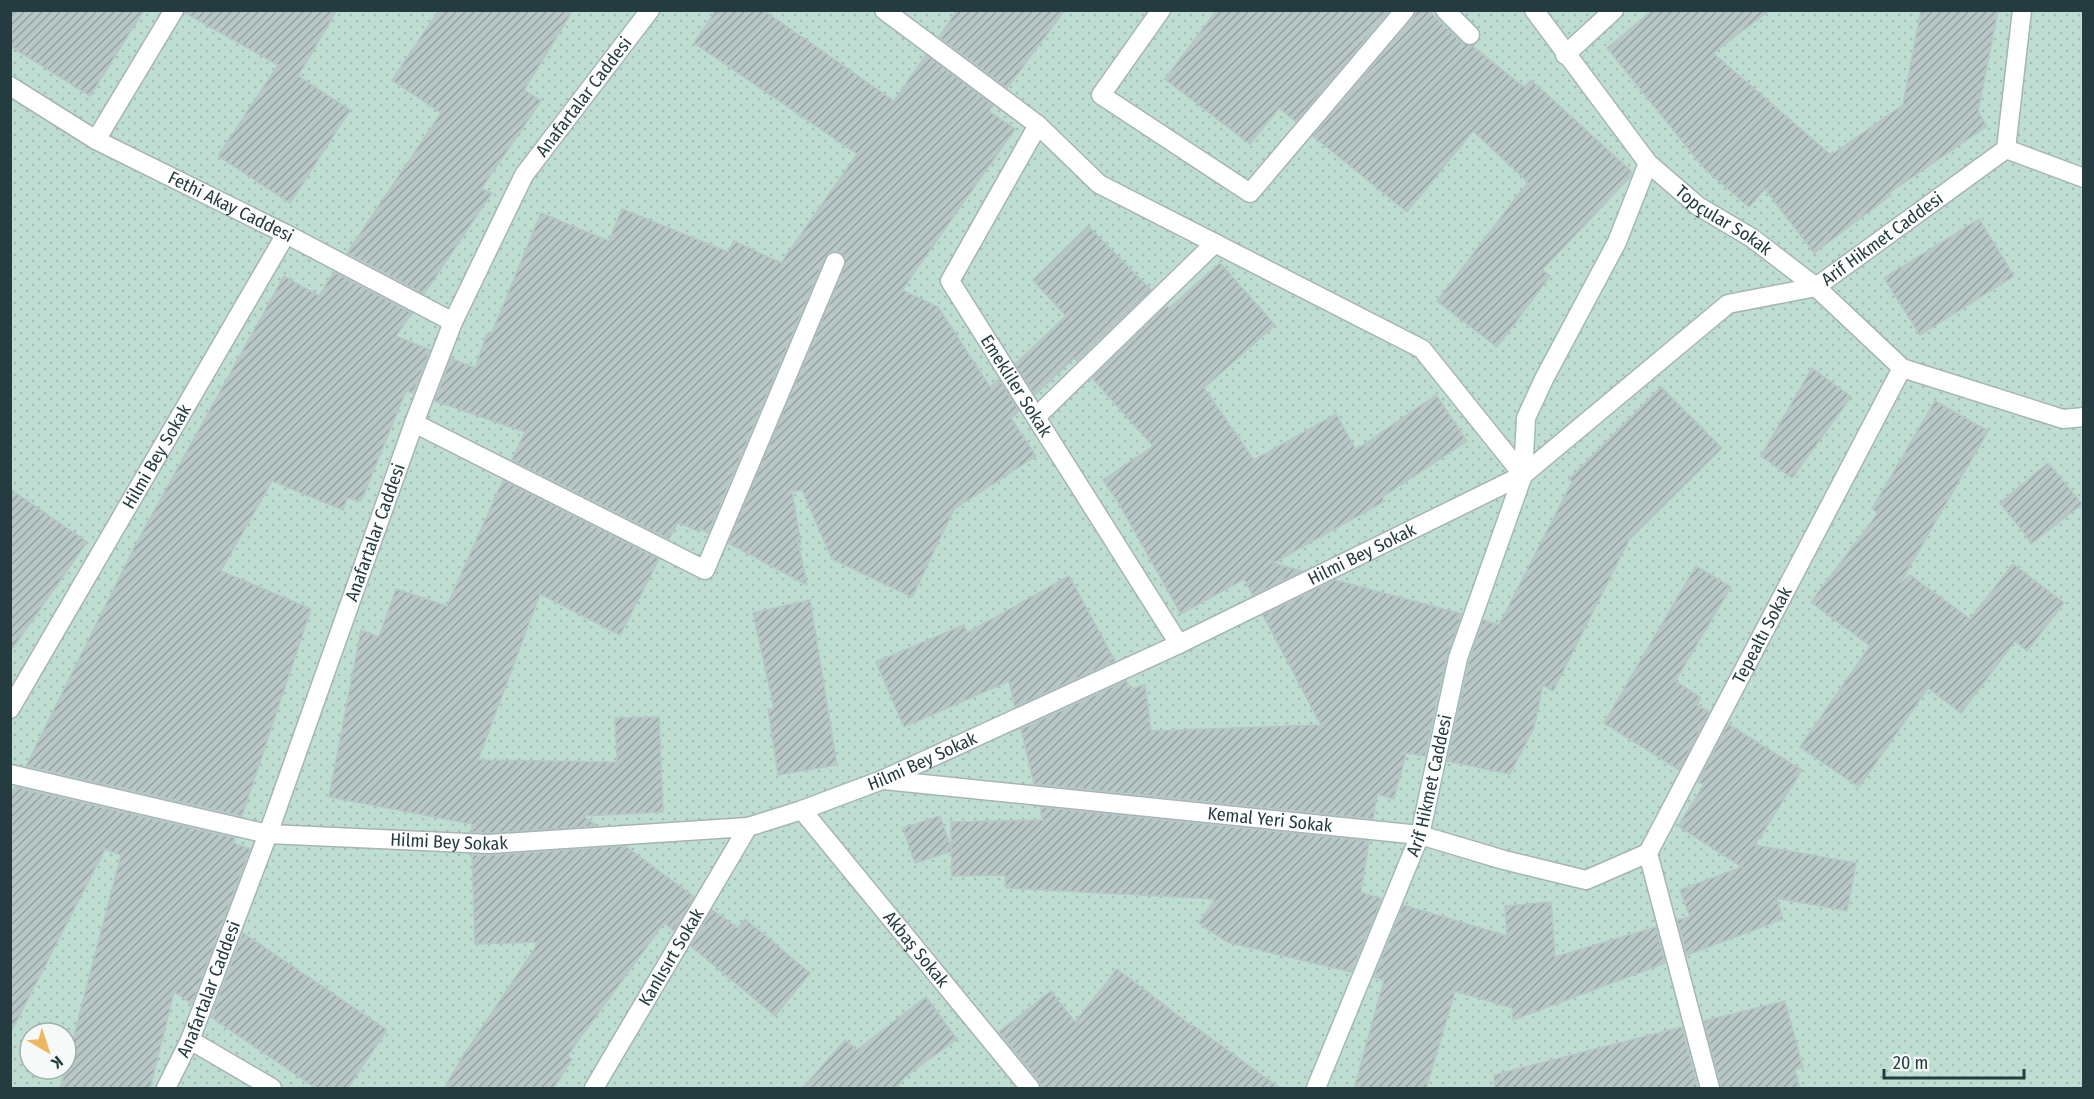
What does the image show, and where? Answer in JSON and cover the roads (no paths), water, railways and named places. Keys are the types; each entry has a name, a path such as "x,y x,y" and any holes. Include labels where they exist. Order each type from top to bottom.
{"street":[{"path":"96,140 174,10"},
{"name":"Anafartalar Caddesi","path":"166,1089 190,1040 268,834 414,423 453,322 524,175 650,10"},
{"path":"884,10 1038,124 1099,184 1422,349 1522,475"},
{"path":"1161,10 1101,94 1250,193 1405,10"},
{"path":"1445,10 1470,35"},
{"name":"Topçular Sokak","path":"1533,10 1648,163 1698,206 1752,238 1816,287 1902,369"},
{"path":"1565,55 1614,10"},
{"path":"2022,10 2006,150 2084,178"},
{"name":"Fethi Akay Caddesi","path":"10,86 96,140 286,234 453,322"},
{"name":"Emekliler Sokak","path":"1038,124 950,281 1179,644"},
{"name":"Arif Hikmet Caddesi","path":"1522,475 1728,304 1816,287 2006,150"},
{"name":"Arif Hikmet Caddesi","path":"1317,1089 1420,835 1458,658 1522,475 1526,418 1544,379 1617,242 1648,163"},
{"name":"Hilmi Bey Sokak","path":"10,709 286,234"},
{"path":"1036,417 1215,243"},
{"path":"414,423 705,570 835,262"},
{"path":"1902,369 2063,419 2084,417"},
{"name":"Tepealtı Sokak","path":"1648,853 1902,369"},
{"name":"Hilmi Bey Sokak","path":"10,774 268,834 489,844 748,826 802,810 882,780 1179,644 1522,475"},
{"name":"Kemal Yeri Sokak","path":"882,780 1420,835 1504,860 1586,880 1648,853"},
{"name":"Akbaş Sokak","path":"802,810 1030,1089"},
{"name":"Kanlısırt Sokak","path":"594,1089 748,826"},
{"path":"1648,853 1710,1089"},
{"path":"190,1040 272,1089"}]}
